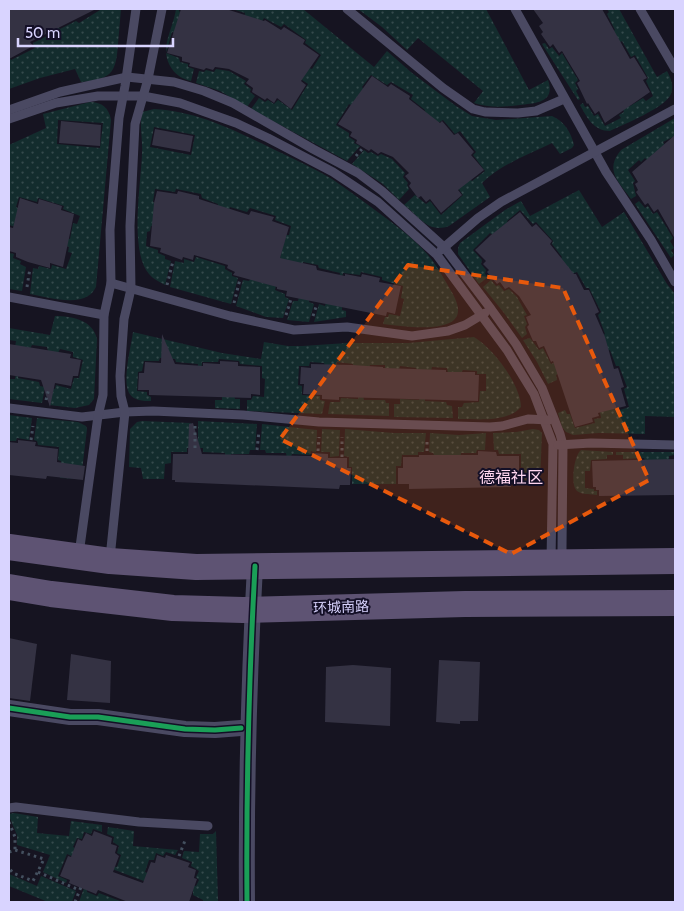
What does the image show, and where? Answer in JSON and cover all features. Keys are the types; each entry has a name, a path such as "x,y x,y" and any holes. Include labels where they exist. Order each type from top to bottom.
{"main road":[{"path":"9,547 110,561 196,567 675,561"},
{"path":"196,567 196,609"},
{"name":"环城南路","path":"9,587 105,601 196,609 248,610 455,604 675,603"}],"street":[{"path":"247,902 249,566"},
{"path":"239,902 241,728 248,610"},
{"path":"9,708 70,717 98,717 185,729 215,730 241,728"}],"lane":[{"path":"78,557 98,416 104,395 104,316 111,282 111,208 119,118 136,9"},
{"path":"110,561 124,412 120,376 124,319 131,289 130,226 135,124 148,79 162,9"},
{"path":"347,9 401,55 458,99 473,108 485,112 518,113 536,111 564,99"},
{"path":"515,9 595,153 675,282"},
{"path":"640,9 675,69"},
{"path":"9,110 60,92 126,77 174,82 217,96 347,166 382,191 444,247 516,344 542,388 550,420 553,444 558,562"},
{"path":"9,119 56,103 98,96 142,96 180,103 236,122 301,154 361,189 378,202 437,254 530,384 563,445 562,549 558,562"},
{"path":"437,254 478,218 501,202 675,109"},
{"path":"111,282 230,316 294,330 347,327 412,336 448,331 465,325 491,309"},
{"path":"9,297 104,316"},
{"path":"9,408 82,417 153,411 244,415 260,418 343,423 490,427 528,419 550,420"},
{"path":"553,444 675,445"},
{"path":"9,808 16,807 139,822 208,826"}],"path":[{"path":"164,298 172,261"},
{"path":"230,316 240,279"},
{"path":"195,414 195,448"},
{"path":"257,450 260,418"},
{"path":"342,457 343,423"},
{"path":"9,821 15,837 15,850"},
{"path":"9,852 15,850 44,859 33,881 13,873 9,868"},
{"path":"38,872 80,889 75,902"}],"highlighted area":[{"path":"408,265 563,288 649,480 511,554 280,439"}],"green space":[{"path":"31,9 53,9 56,14 53,17 60,29 76,21 79,23 100,9 121,9 116,62 110,73 99,79 81,82 75,69 40,78 9,89 9,56 11,60 35,48 33,43 49,35 43,24 25,12"},
{"path":"176,9 179,9 182,14 181,34 172,32 166,52"},
{"path":"232,9 303,9 374,67 387,51 412,73 472,116 496,120 552,116 566,128 574,145 560,154 552,143 506,165 482,183 490,197 449,226 435,228 429,226 404,205 415,195 426,204 430,201 441,215 463,195 455,184 470,179 472,181 485,171 473,155 476,152 460,131 455,134 443,120 430,128 419,121 425,110 411,99 413,95 391,82 387,85 371,75 362,87 365,91 357,109 349,104 336,125 349,133 349,137 355,141 354,143 360,146 347,161 251,109 259,98 274,104 278,100 292,110 308,84 296,76 309,68 312,69 321,55 305,43 306,40 284,24 281,27 264,18 256,31 242,28 245,13"},
{"path":"358,9 486,9 529,90 548,80 549,93 543,100 526,104 497,107 474,103 483,91 418,38 407,50 382,27"},
{"path":"607,9 619,9 657,77 667,71 671,79 672,88 671,94 661,105 610,131 595,126 588,119 580,105 583,103 585,107 588,106 594,116 598,114 605,126 621,118 619,115 624,112 621,105 626,102 630,106 643,98 646,101 653,96 646,81 648,78 635,55 631,57 622,41 612,47 605,37 615,30 607,14 609,12"},
{"path":"545,43 549,49 552,47 559,56 562,53 578,80 575,83 580,99 578,100 542,44"},
{"path":"166,53 179,58 180,62 188,64 188,67 194,69 191,81 180,77 172,69"},
{"path":"216,69 229,71 246,81 244,84 251,89 250,92 255,96 247,107 220,91 196,83 199,71 214,72"},
{"path":"94,102 107,109 111,120 96,287 91,294 82,299 59,300 30,294 33,268 38,269 39,266 51,269 52,265 66,269 72,253 68,252 69,247 62,244 64,237 70,239 73,223 77,224 80,216 63,209 64,206 38,198 37,202 19,197 16,207 20,209 22,229 9,225 9,145 46,128 43,114","holes":["58,120 103,123 100,148 57,144"]},
{"path":"154,109 170,111 216,123 332,179 398,227 426,253 437,267 454,296 458,309 457,317 448,324 430,327 383,324 385,317 388,317 389,314 400,316 404,299 401,298 403,286 382,280 382,277 361,272 360,275 343,273 341,283 338,282 340,273 319,268 318,265 303,262 302,265 279,263 285,235 289,235 291,226 275,220 276,216 250,208 247,212 230,207 227,219 215,216 218,204 202,198 201,194 176,189 175,192 155,189 153,202 157,204 159,227 151,226 150,231 147,232 146,246 158,250 158,253 165,256 165,259 171,261 165,285 155,279 149,274 139,250 138,217 142,154 142,112","holes":["154,127 195,135 191,155 150,147"]},
{"path":"675,118 675,136 663,142 666,147 651,164 645,158 641,162 639,160 628,170 635,181 633,183 636,196 631,199 615,176 614,164 616,157 621,150"},
{"path":"364,150 368,153 371,152 378,156 381,154 392,159 405,173 403,177 408,183 409,189 399,200 383,184 352,164"},
{"path":"579,190 602,227 624,212 667,284 675,294 675,417 645,416 645,434 599,433 573,435 566,432 562,427 558,413 565,410 567,414 570,414 575,428 595,423 594,419 601,418 599,407 614,407 617,411 629,407 624,389 627,387 610,350 599,354 591,340 605,334 598,315 601,312 589,288 586,288 577,272 562,278 553,268 562,257 552,244 553,241 536,222 533,224 520,210 507,221 509,224 497,239 490,233 473,250 482,260 481,264 486,270 485,274 488,277 479,284 458,254 460,243 505,210 521,201 530,216"},
{"path":"639,201 645,208 648,206 653,214 657,212 673,238 670,241 674,248 671,250 674,255 671,258 635,204"},
{"path":"9,253 14,254 13,258 21,261 20,264 26,267 22,291 9,289"},
{"path":"196,257 225,266 225,269 232,273 232,276 238,278 231,304 170,287 175,261 184,263 184,259 194,262"},
{"path":"251,278 277,281 275,290 285,294 285,297 289,299 283,318 266,317 236,306 243,280 249,281"},
{"path":"491,280 504,291 509,289 517,297 527,315 524,316 527,324 525,327 527,334 522,338 483,287"},
{"path":"299,297 309,299 309,302 314,304 309,322 287,320 293,301 298,301"},
{"path":"326,302 342,305 342,310 346,311 346,317 314,322 319,304 325,306"},
{"path":"55,316 81,320 91,327 95,333 97,339 94,399 89,405 75,408 49,405 52,388 55,389 56,385 71,389 74,378 79,378 83,360 73,357 73,352 60,349 58,353 48,351 47,347 32,345 30,349 15,347 16,341 9,340 9,328 50,335"},
{"path":"133,332 222,353 261,359 264,342 302,346 347,343 408,343 474,337 489,349 505,368 516,388 521,407 508,416 500,418 458,419 458,407 462,407 464,403 479,402 480,391 486,391 486,374 477,374 477,371 463,370 461,373 448,373 447,368 432,367 431,371 416,371 416,368 400,366 399,371 385,370 385,365 370,365 369,369 353,368 353,364 337,362 336,367 325,366 324,363 310,362 309,366 299,366 298,385 302,386 302,395 320,396 320,400 325,401 322,414 247,411 247,400 251,400 253,396 264,397 265,379 262,378 262,366 240,364 239,361 219,359 218,362 202,362 201,373 197,373 198,364 160,358 159,361 144,361 142,371 138,372 137,391 147,392 147,395 151,397 151,401 142,401 131,396 126,380"},
{"path":"530,338 539,350 543,348 551,364 556,362 560,373 556,375 557,380 548,384 523,340"},
{"path":"17,368 20,369 18,378 39,382 40,386 45,387 42,403 9,399 9,379 15,379"},
{"path":"421,391 425,391 425,401 446,402 447,405 452,406 453,418 394,417 394,404 400,404 400,399 419,400"},
{"path":"222,395 234,395 235,399 240,399 240,409 215,408 215,400 222,400"},
{"path":"359,396 363,396 364,400 385,400 386,403 389,403 389,416 328,414 330,402 340,402 341,398 358,399"},
{"path":"9,415 32,418 29,440 17,438 16,441 9,441"},
{"path":"37,418 78,422 86,426 81,479 60,478 61,461 58,460 59,447 38,445 37,441 34,440"},
{"path":"198,421 257,424 255,450 250,450 249,454 231,454 230,463 225,463 225,453 203,452 203,448 198,448"},
{"path":"137,422 191,423 192,448 187,448 187,452 171,452 171,463 165,464 164,479 143,479 141,468 129,467 130,429"},
{"path":"262,424 317,430 316,452 311,451 310,455 292,454 291,457 287,458 286,453 266,453 265,450 260,450"},
{"path":"322,429 340,430 339,456 330,457 330,452 321,452"},
{"path":"345,429 394,433 426,433 424,452 418,452 418,455 402,455 401,466 396,466 396,484 352,484 352,467 349,467 349,457 344,456"},
{"path":"539,430 542,433 540,483 525,483 524,468 521,467 521,454 499,454 498,450 494,450 493,433"},
{"path":"430,433 459,435 486,433 485,450 477,450 476,453 461,453 460,465 456,455 434,455 429,452"},
{"path":"581,450 613,452 613,455 607,455 607,459 591,460 590,471 585,471 585,488 594,489 594,491 597,491 597,495 581,493 575,488 574,470 576,458"},
{"path":"616,452 674,452 674,455 669,456 669,460 645,461 644,458 623,459 623,455 616,455"},
{"path":"14,813 38,817 37,833 69,836 71,821 102,825 102,832 93,829 91,834 84,832 82,839 77,838 73,847 81,851 78,859 67,854 58,876 67,880 66,883 43,872 50,855 17,845 17,835 9,816 9,814"},
{"path":"108,827 134,831 133,846 178,850 175,855 166,852 163,856 156,853 154,860 149,860 145,872 155,876 149,883 107,867 108,865 117,867 121,855 117,853 119,846 113,842 114,837 107,834"},
{"path":"216,831 218,902 203,902 203,900 193,895 193,891 187,888 188,884 196,886 199,880 196,877 199,871 191,866 192,862 182,858 184,851 199,852 200,834 213,834"},
{"path":"9,874 37,886 41,876 76,891 72,902 48,902 9,886"},
{"path":"84,888 87,889 87,892 97,896 99,893 123,902 79,902"}],"building":[{"path":"9,9 96,9 30,42 33,46 9,59"},
{"path":"181,9 226,9 265,20 281,30 284,27 305,40 303,44 319,55 301,81 306,85 291,109 277,98 274,103 252,92 253,88 246,83 249,79 229,69 215,67 213,70 206,68 204,70 189,66 190,63 182,61 182,57 167,53"},
{"path":"533,9 602,9 630,59 634,57 647,78 643,80 650,92 605,123 599,111 595,114 587,104 577,83 580,81 562,51 559,53 553,44 550,47 541,34 543,32 539,26 543,23"},
{"path":"372,76 388,87 391,84 410,96 409,99 440,123 442,121 454,135 458,133 474,152 471,155 484,170 458,190 462,195 441,213 430,199 426,202 421,196 418,198 409,186 411,183 405,176 409,173 393,157 381,152 378,154 371,149 369,151 356,143 357,140 350,136 352,132 338,124"},
{"path":"61,121 101,125 100,146 59,143"},
{"path":"155,129 193,136 190,152 152,145"},
{"path":"675,135 675,239 658,209 654,212 648,203 645,205 636,192 638,190 635,184 638,182 632,172"},
{"path":"157,191 177,194 178,191 199,196 199,199 249,215 251,211 274,217 272,221 289,227 280,258 316,266 317,270 345,276 345,274 361,277 362,274 380,278 379,282 401,286 395,314 387,312 386,316 286,296 287,291 277,289 277,287 233,275 235,272 227,268 228,265 194,255 193,260 183,257 182,260 160,252 161,248 150,246"},
{"path":"20,198 38,204 39,199 62,206 61,210 74,214 63,267 50,263 50,268 28,262 16,257 16,253 9,251 9,227 13,228"},
{"path":"520,212 532,227 536,224 552,241 550,244 574,274 576,274 584,290 589,290 599,312 595,314 605,337 614,369 618,368 624,387 621,388 626,406 598,413 599,416 592,418 593,422 575,427 553,361 551,362 544,346 539,348 536,341 533,341 527,327 529,325 526,317 531,315 519,296 509,287 505,289 500,282 497,284 483,264 486,261 475,250"},
{"path":"162,334 175,364 203,366 203,363 220,364 220,361 238,362 238,366 260,367 260,395 251,394 251,398 149,395 149,390 138,390 139,373 144,373 145,362 161,363"},
{"path":"9,344 71,354 70,358 81,360 78,376 73,376 71,386 55,383 50,407 41,380 9,375"},
{"path":"311,364 475,372 475,375 479,375 478,401 339,397 339,400 322,399 322,395 303,394 304,384 300,384 301,367 311,368"},
{"path":"193,423 202,454 312,456 312,453 328,454 328,458 347,458 347,468 351,468 350,485 340,485 339,489 175,482 175,480 172,480 173,454 188,454 189,424"},
{"path":"18,440 36,442 35,446 58,449 57,462 85,466 83,480 47,476 46,479 9,475 9,442 18,443"},
{"path":"478,451 496,452 497,456 519,456 519,484 511,484 511,487 409,489 409,484 398,484 398,468 403,468 403,457 419,457 419,455 478,455"},
{"path":"675,459 675,495 599,496 599,490 593,487 592,461"},
{"path":"9,638 37,644 30,701 9,698"},
{"path":"71,654 111,661 110,703 67,700"},
{"path":"439,660 480,662 478,721 460,721 460,724 436,722"},
{"path":"353,665 391,668 390,726 325,722 326,667"},
{"path":"94,831 112,838 111,844 117,846 115,853 119,856 113,872 143,883 151,862 155,863 157,855 165,858 166,855 190,863 188,867 196,870 194,878 197,879 189,902 128,902 98,890 96,894 69,883 70,880 60,876 68,856 71,857 78,839 82,841 86,833 92,836"}],"cycle path":[{"path":"247,902 248,734 255,566"},
{"path":"9,708 70,717 98,717 185,729 215,730 241,728"}],"district":[{"name":"德福社区","path":"511,477"}]}
